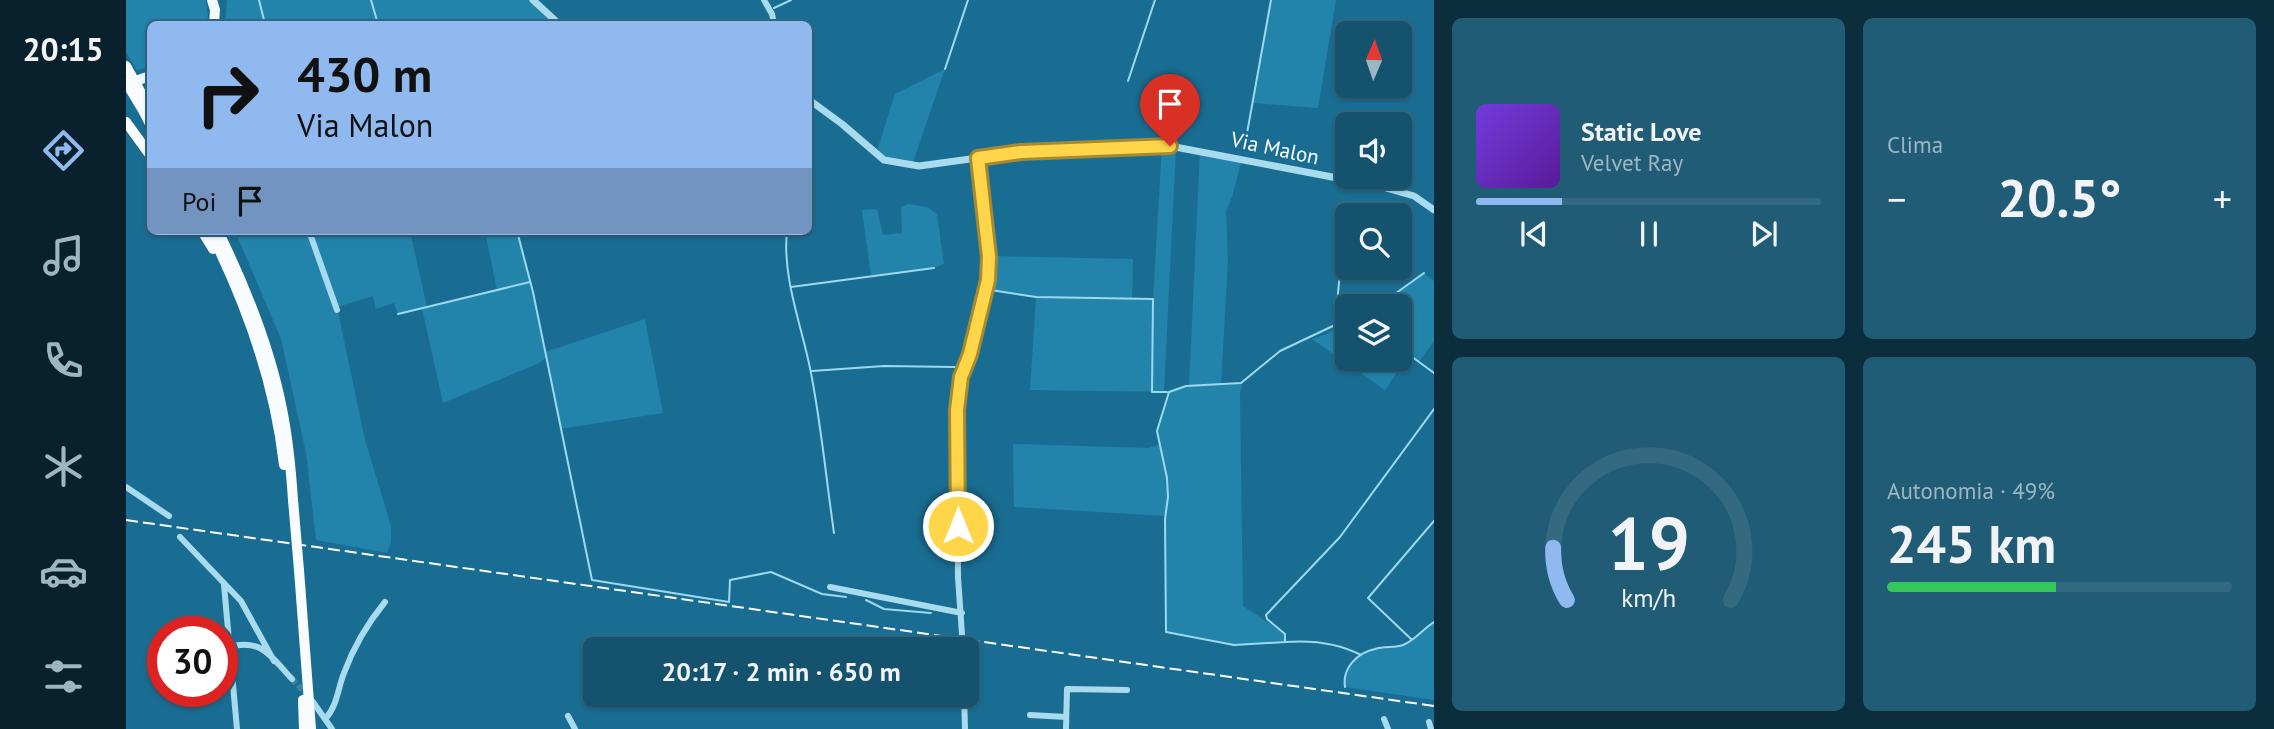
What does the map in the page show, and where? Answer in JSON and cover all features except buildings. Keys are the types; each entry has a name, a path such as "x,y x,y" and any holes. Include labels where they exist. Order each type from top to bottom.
{"highway":[{"path":"126,66 147,110"},
{"path":"126,83 147,110"},
{"path":"126,122 147,151"},
{"path":"204,235 232,281"},
{"path":"219,235 232,281 257,347 274,408 290,500"},
{"path":"220,235 255,306 255,316 282,406 312,729"},
{"path":"296,570 304,729"}],"main road":[{"path":"214,3 214,21"},
{"path":"126,83 147,77"}],"street":[{"path":"533,0 556,21"},
{"path":"764,0 773,21"},
{"name":"Via Malon","path":"812,102 884,160 919,166 1021,152 1170,146 1379,186 1414,196 1434,210"},
{"path":"963,637 958,577 957,410 961,377 979,321 988,268 978,158"},
{"path":"310,235 337,310"},
{"path":"126,487 169,516"},
{"path":"180,537 244,606 274,661"},
{"path":"224,583 227,616"},
{"path":"830,587 962,613"},
{"path":"326,718 363,629 385,602"},
{"path":"238,645 254,645 292,679"},
{"path":"1066,729 1066,689 1127,691"},
{"path":"313,702 332,729"},
{"path":"235,707 237,729"},
{"path":"964,707 965,729"},
{"path":"1030,715 1066,716"},
{"path":"568,716 575,729"},
{"path":"1384,719 1388,729"}],"shaded area":[{"path":"126,0 206,0 206,21 147,21 147,68 137,70 126,52"},
{"path":"227,0 533,0 552,21 225,21"},
{"path":"1271,0 1336,0 1318,108 1253,103"},
{"path":"945,69 912,165 884,160 876,154 895,94"},
{"path":"1162,146 1176,147 1164,392 1030,390 1036,297 986,290 989,256 1133,259 1132,298 1153,299"},
{"path":"1200,151 1242,159 1226,211 1228,260 1221,385 1241,383 1242,386 1243,606 1285,634 1285,642 1234,645 1166,632 1165,516 1014,507 1013,444 1148,448 1158,445 1157,431 1169,392 1189,386"},
{"path":"908,204 927,207 937,214 944,264 934,268 871,276 862,210 877,209 883,235 902,233 901,207"},
{"path":"237,235 411,235 427,307 497,290 486,235 518,235 531,281 545,352 645,319 663,413 560,429 546,358 443,403 422,308 398,314 394,303 376,309 373,296 337,307 365,440 391,526 391,542 387,553 316,540 306,453 281,339"},
{"path":"1424,273 1434,281 1434,341 1419,362 1412,357 1412,294 1395,294"},
{"path":"1335,327 1335,355 1312,339"},
{"path":"1358,371 1398,371 1385,390"},
{"path":"1434,622 1434,700 1345,687 1348,668 1362,654 1407,643"}],"waterway":[{"path":"259,0 264,21"},
{"path":"371,0 377,21"},
{"path":"774,8 791,0"},
{"path":"945,69 968,0"},
{"path":"1128,81 1155,0"},
{"path":"1244,150 1271,0"},
{"path":"518,235 533,292 592,580 729,602 730,580 771,572 822,594 846,597"},
{"path":"787,235 787,265 814,388 834,533"},
{"path":"791,287 934,268"},
{"path":"1395,294 1424,273"},
{"path":"1285,642 1234,645 1166,632 1165,519 1168,497 1167,478 1157,431 1169,392 1186,386 1241,383 1280,351 1335,325 1339,280"},
{"path":"398,314 530,282"},
{"path":"991,290 1036,297 1153,299 1152,392 1167,392"},
{"path":"1412,357 1434,373"},
{"path":"812,371 884,366 955,367"},
{"path":"1361,655 1324,643 1285,642 1285,634 1267,619 1266,615 1340,537 1434,409"},
{"path":"1411,639 1368,598 1434,521"},
{"path":"866,600 884,609 931,613"},
{"path":"1345,687 1348,668 1362,654 1407,643 1434,622"}],"tunnel":[{"path":"292,679 308,696"}],"railway":[{"path":"126,520 1434,706"}],"route":[{"path":"958,526 957,410 961,377 970,354 988,280 989,257 978,158 1021,152 1170,146"}]}
